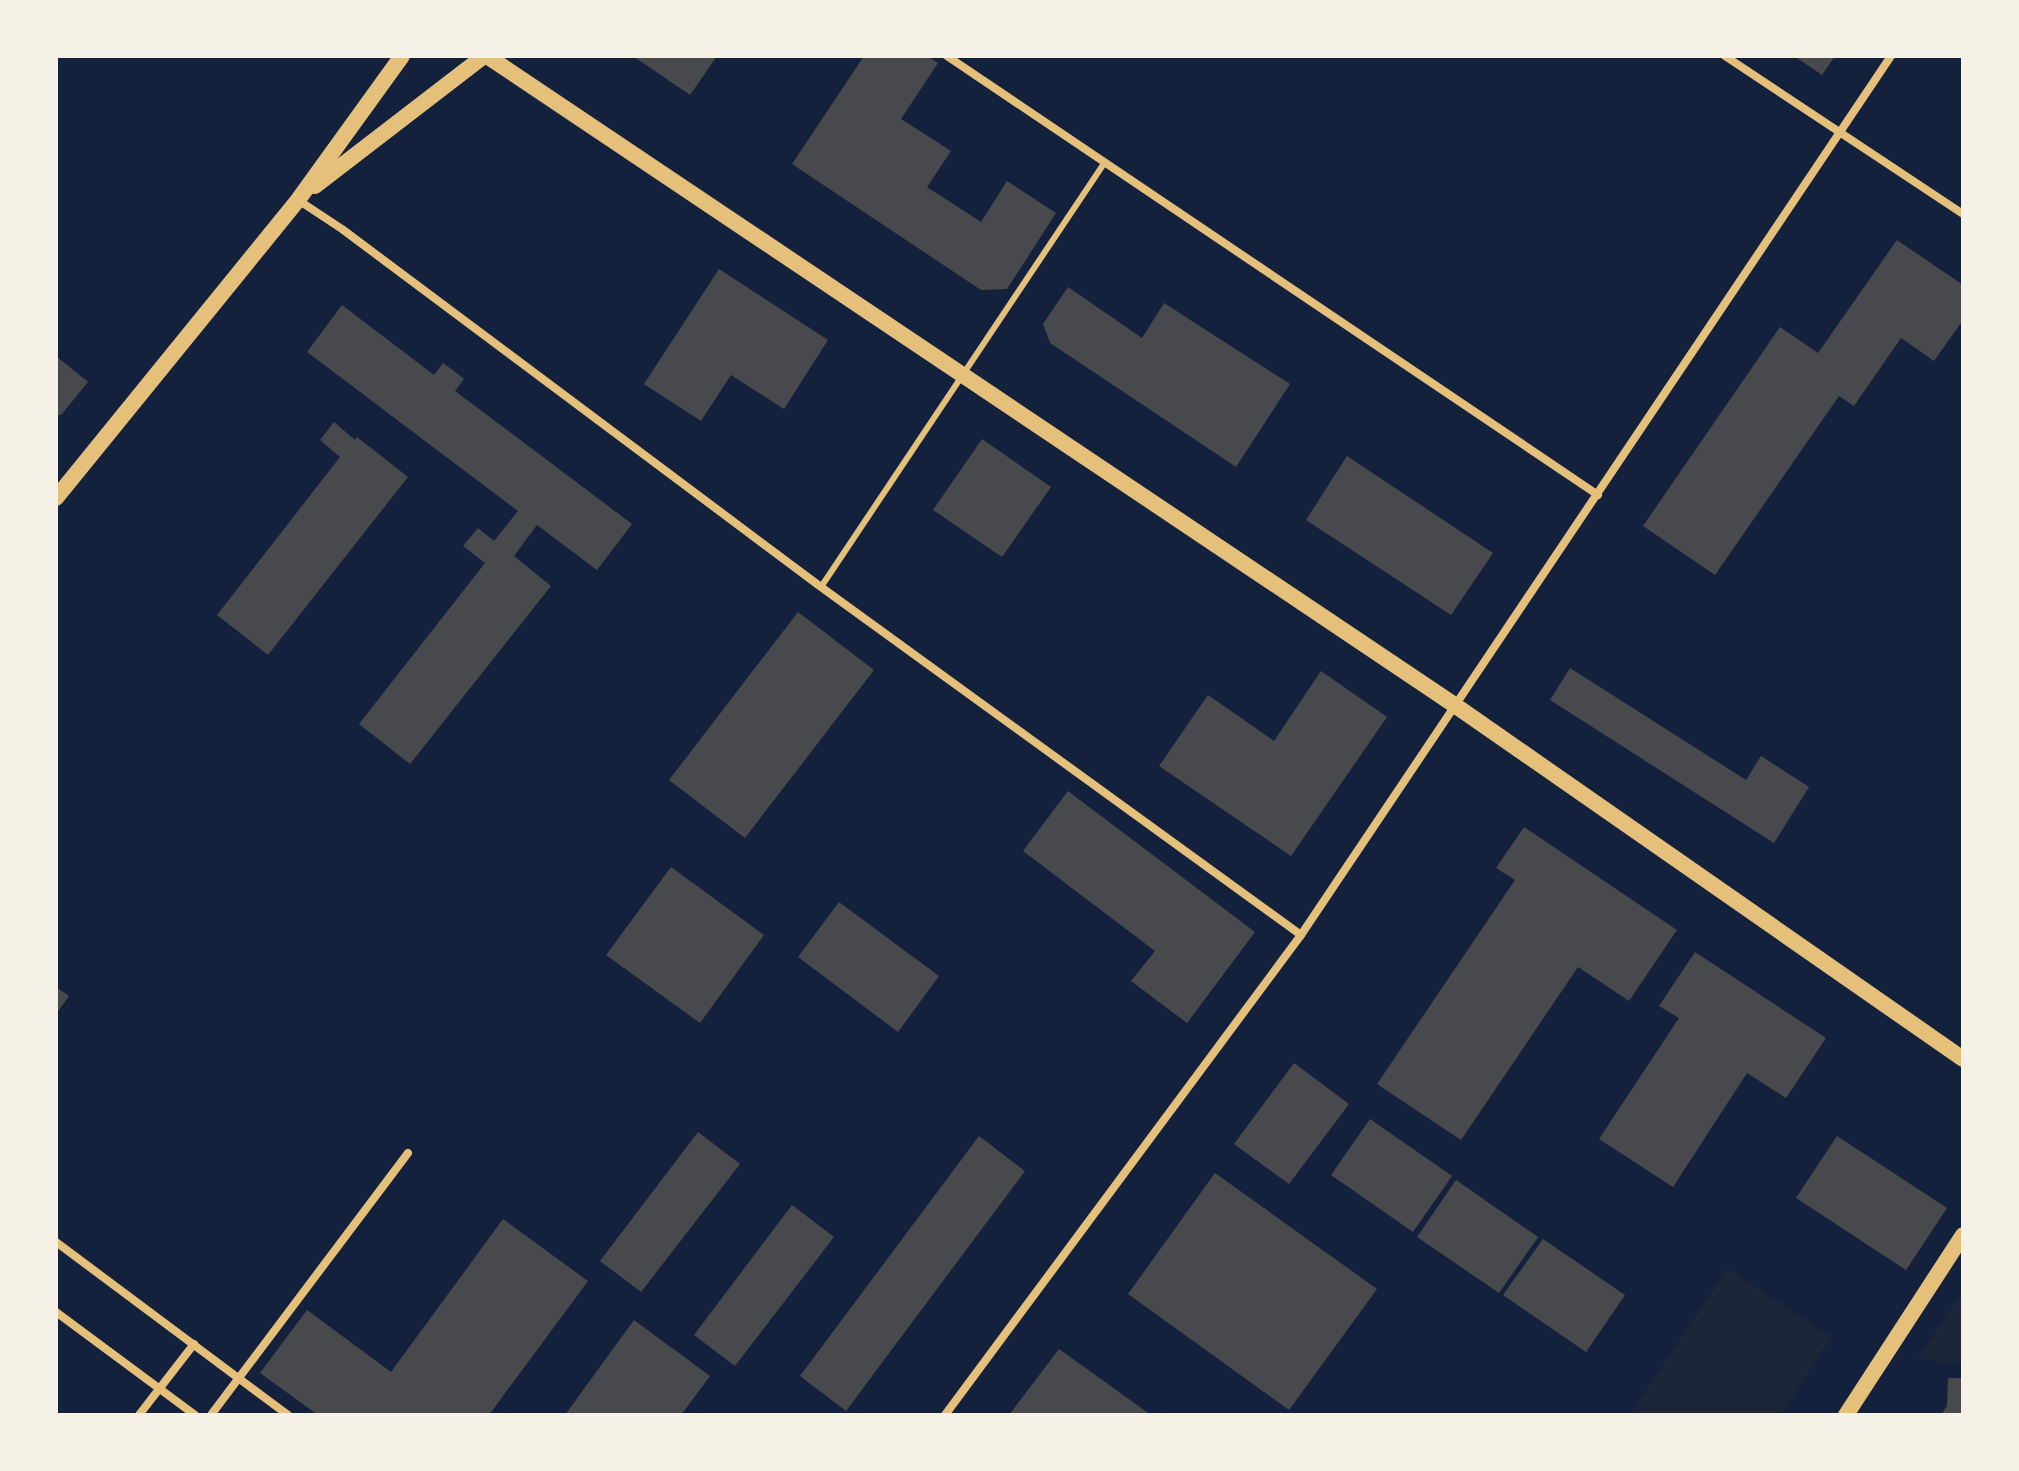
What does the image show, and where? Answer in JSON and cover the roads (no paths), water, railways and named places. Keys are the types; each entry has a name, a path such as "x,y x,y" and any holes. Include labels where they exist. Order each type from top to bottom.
{"main road":[{"path":"59,487 298,200 402,56"},
{"path":"298,200 485,56 1456,706 1963,1059"},
{"path":"1846,1415 1963,1235"}],"street":[{"path":"947,56 1598,495"},
{"path":"1725,56 1963,214"},
{"path":"945,1415 1301,935 1891,56"},
{"path":"298,200 342,229 821,587 1301,935"},
{"path":"211,1415 408,1153"},
{"path":"56,1242 288,1415"},
{"path":"56,1312 195,1415"},
{"path":"139,1415 194,1344"}],"lane":[{"path":"821,587 1105,162"}]}
